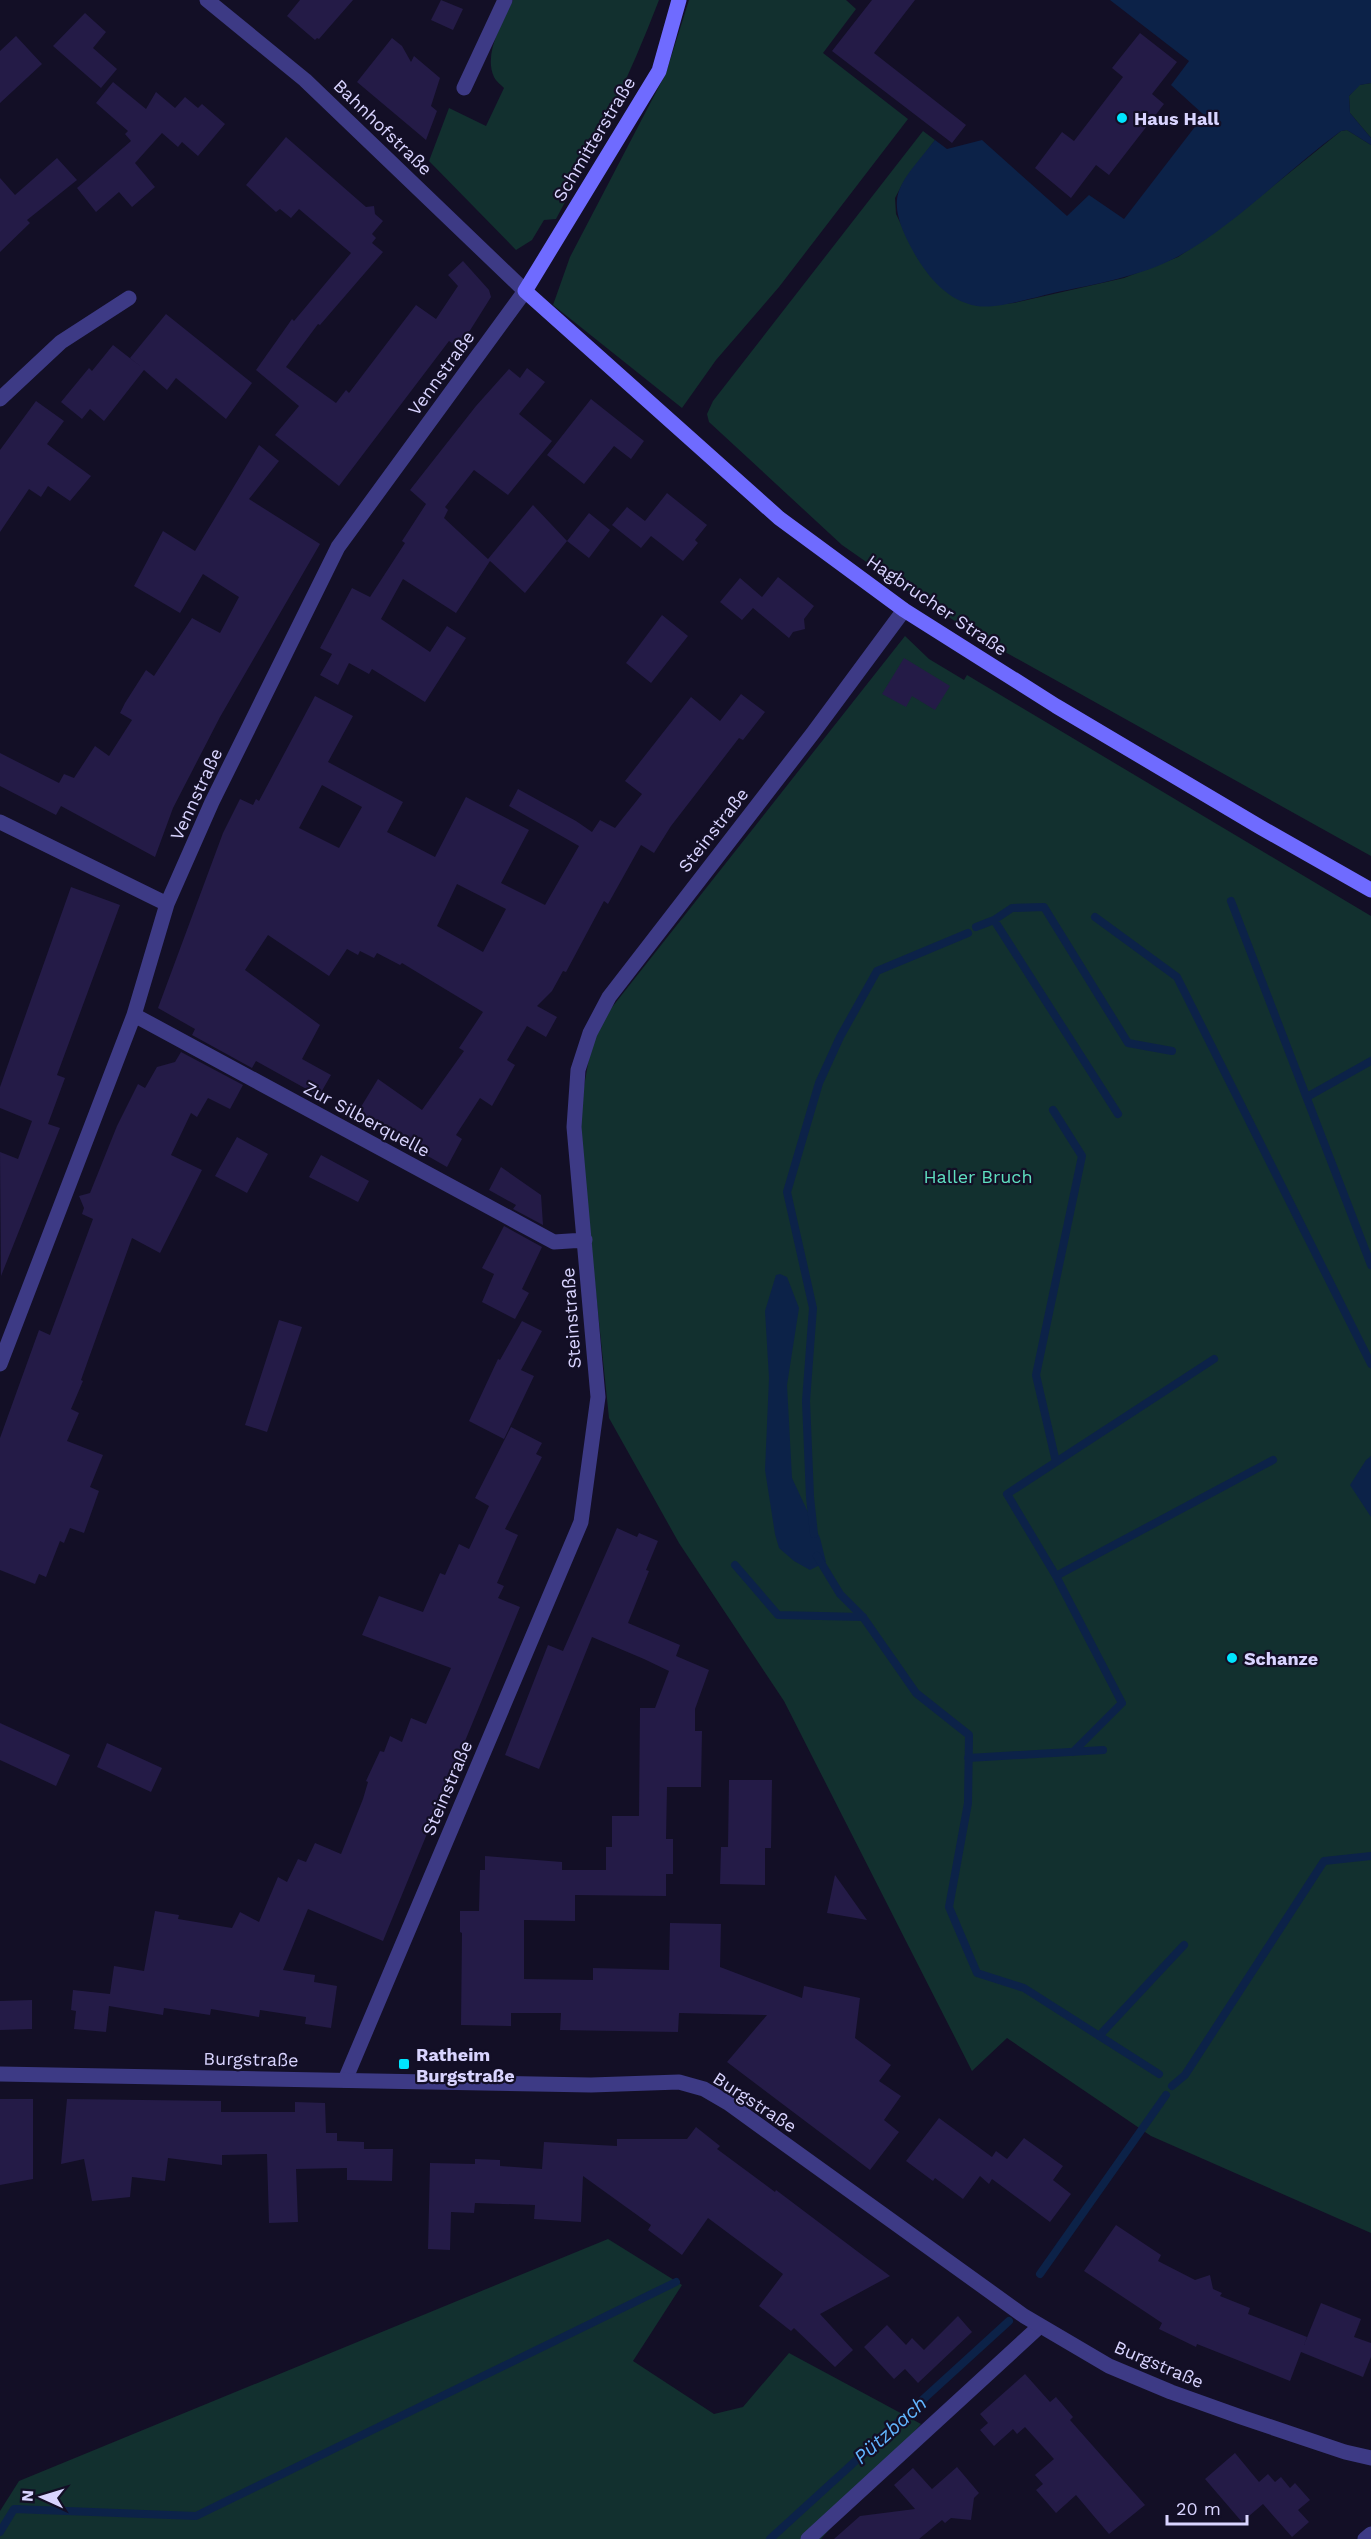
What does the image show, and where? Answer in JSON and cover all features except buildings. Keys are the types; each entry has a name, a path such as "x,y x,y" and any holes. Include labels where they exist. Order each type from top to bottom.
{"main road":[{"name":"Schmitterstraße","path":"525,291 658,71 679,0"},
{"name":"Hagbrucher Straße","path":"525,291 779,518 904,610 1056,706 1260,828 1371,890"}],"street":[{"name":"Bahnhofstraße","path":"207,0 305,80 525,291"},
{"path":"464,88 505,0"},
{"name":"Vennstraße","path":"0,1364 134,1016 167,904 212,802 338,548 525,291"},
{"path":"0,399 61,342 129,298"},
{"name":"Steinstraße","path":"345,2080 581,1522 598,1397 574,1127 578,1070 590,1033 609,997 813,734 904,610"},
{"path":"0,822 167,904"},
{"name":"Zur Silberquelle","path":"134,1016 554,1242 585,1240"},
{"name":"Burgstraße","path":"0,2074 591,2085 679,2082 704,2089 728,2103 1040,2326 1109,2366 1171,2392 1345,2452 1371,2458"},
{"path":"808,2539 1040,2326"},
{"path":"1365,2539 1371,2534"}],"green space":[{"path":"513,0 659,0 611,111 556,219 544,220 532,240 516,250 429,161 449,108 486,126 504,88 495,78 491,68 491,58 496,38"},
{"path":"689,0 846,0 856,9 823,53 908,119 779,287 716,360 682,408 553,305 570,257 666,73"},
{"path":"1371,83 1371,138 1350,113 1349,96 1359,85"},
{"path":"1347,130 1371,145 1371,856 989,643 905,589 842,545 709,422 707,414 713,401 923,131 935,140 904,181 895,198 896,214 918,259 977,306 1014,303 1124,278 1178,257 1262,195 1341,131"},
{"name":"Haller Bruch","path":"905,636 929,659 964,680 967,675 1371,916 1371,2233 1151,2136 1007,2038 972,2071 784,1701 679,1543 609,1418 578,1120 594,1030"},
{"path":"608,2239 682,2285 633,2361 714,2414 743,2407 789,2353 921,2424 821,2539 0,2539 0,2511 19,2481"}],"water":[{"path":"1110,0 1371,0 1371,83 1360,85 1349,96 1350,113 1371,138 1371,145 1347,130 1341,131 1201,243 1149,269 1117,279 1004,305 977,306 956,299 931,278 913,251 898,216 899,191 904,180 935,140 947,149 982,140 1067,216 1089,195 1124,219 1204,115 1171,85 1189,61"},
{"path":"776,1275 787,1277 799,1308 787,1385 792,1478 820,1538 826,1562 810,1570 794,1561 779,1548 765,1470 769,1378 765,1311"},
{"path":"1371,1456 1371,1517 1350,1485"}],"waterway":[{"path":"1231,901 1371,1265"},
{"path":"994,920 1012,908 1044,907 1128,1043 1172,1051"},
{"path":"1095,917 1177,977 1371,1364"},
{"path":"976,927 994,920 1118,1114"},
{"path":"814,1534 806,1401 813,1308 787,1192 819,1083 840,1037 877,971 968,933"},
{"path":"1307,1097 1371,1061"},
{"path":"1053,1110 1082,1156 1036,1375 1056,1462"},
{"path":"1056,1576 1007,1494 1214,1359"},
{"path":"1073,1752 1122,1703 1056,1576 1273,1460"},
{"path":"817,1556 840,1594 863,1617 916,1693 969,1735 968,1803 949,1907 977,1973 1024,1988 1159,2074"},
{"path":"735,1565 778,1615 863,1617"},
{"path":"968,1758 1103,1750"},
{"path":"1172,2086 1185,2075 1324,1861 1371,1856"},
{"path":"1099,2036 1184,1945"},
{"name":"Pützbach","path":"1040,2274 1166,2095"},
{"path":"0,2532 14,2509 196,2516 676,2282"},
{"name":"Pützbach","path":"770,2539 1009,2321"}],"place":[{"name":"Haus Hall","path":"1122,118"},
{"name":"Schanze","path":"1232,1658"},
{"name":"Ratheim Burgstraße","path":"404,2064"}]}
